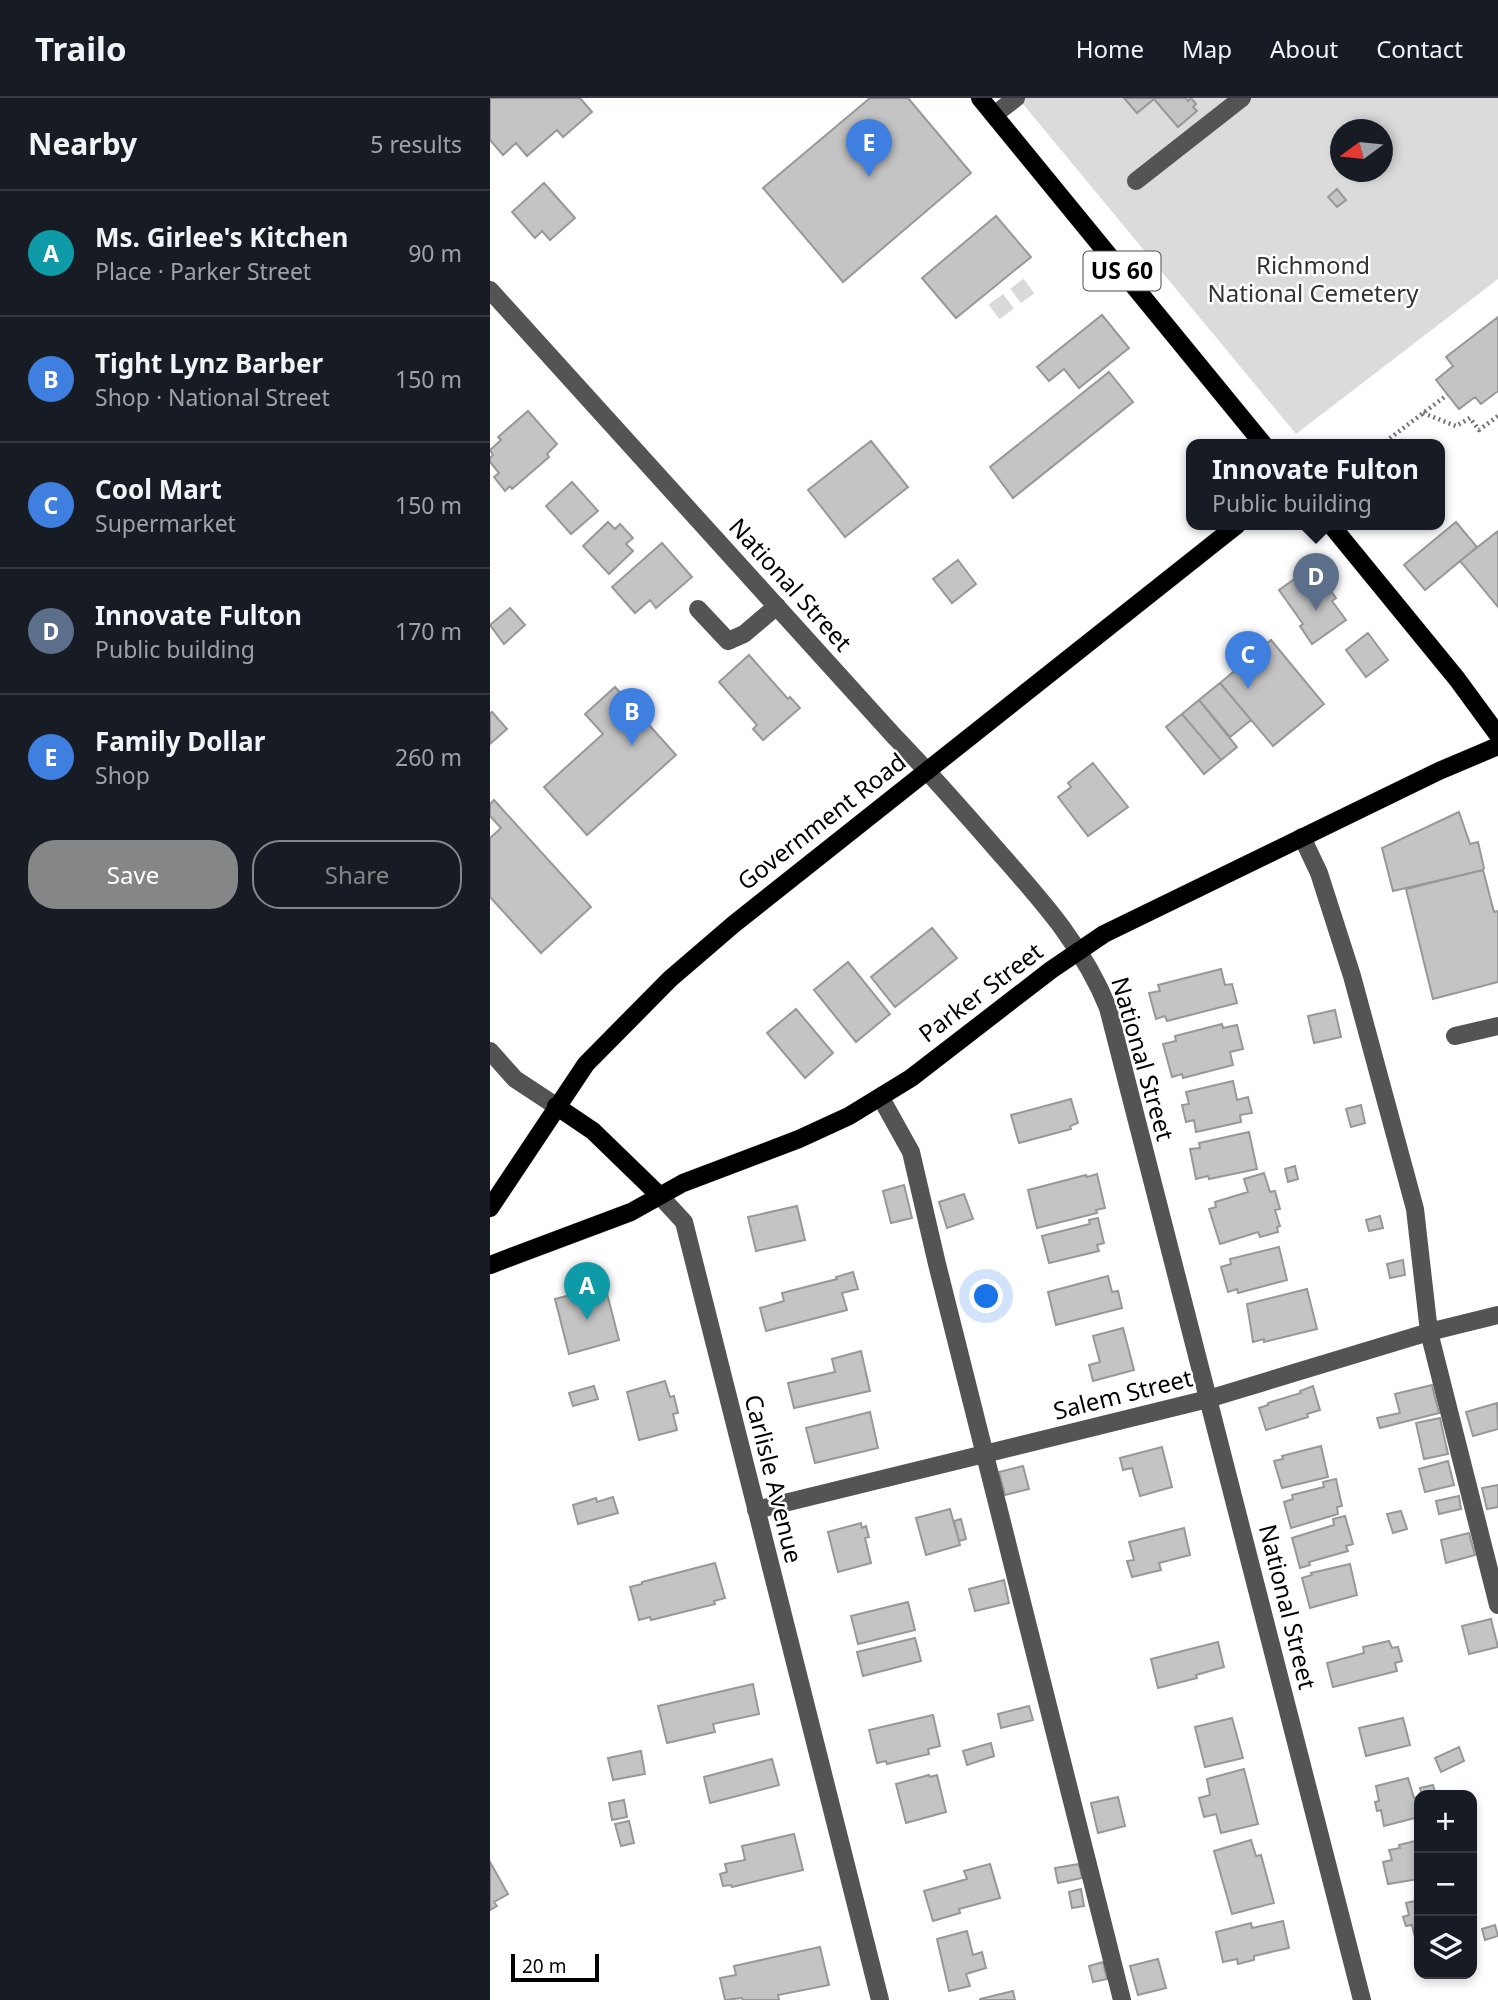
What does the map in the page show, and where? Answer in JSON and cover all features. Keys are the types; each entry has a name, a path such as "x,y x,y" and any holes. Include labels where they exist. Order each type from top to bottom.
{"main road":[{"name":"US 60","path":"980,98 1259,439"},
{"name":"Government Road","path":"490,1208 586,1064 670,979 734,924 1231,530"},
{"path":"1335,530 1457,679 1498,735"},
{"name":"Parker Street","path":"490,1265 631,1212 709,1171 815,1132 881,1098 911,1078 1104,933 1439,771 1498,746"},
{"name":"Carlisle Avenue","path":"556,1106 593,1131 660,1196"}],"street":[{"path":"994,116 1016,98"},
{"path":"1136,181 1242,98"},
{"name":"National Street","path":"490,290 928,770 1047,906 1098,983 1108,1009 1362,2000"},
{"path":"698,609 728,641 744,634 777,606"},
{"path":"1302,837 1319,873 1352,976 1415,1209 1429,1332 1498,1605"},
{"path":"1455,1036 1498,1026"},
{"name":"Carlisle Avenue","path":"490,1051 515,1079 556,1106"},
{"path":"881,1098 911,1152 1122,2000"},
{"name":"Carlisle Avenue","path":"660,1196 684,1222 880,2000"},
{"name":"Salem Street","path":"756,1510 1208,1399 1429,1332 1498,1315"}],"path":[{"path":"1389,439 1447,395"},
{"path":"1423,413 1456,426 1470,418 1479,430 1498,415"}],"green space":[{"name":"Richmond National Cemetery","path":"1018,98 1498,98 1498,279 1296,434"}],"building":[{"path":"490,98 580,98 592,112 563,137 557,130 527,156 516,143 503,155 490,140"},
{"path":"870,98 908,98 971,173 843,282 763,188"},
{"path":"1124,98 1186,98 1188,101 1191,98 1197,111 1178,127 1154,99 1137,113"},
{"path":"544,183 575,218 550,240 542,231 535,238 512,212"},
{"path":"1337,189 1346,200 1337,207 1328,197"},
{"path":"996,216 1031,257 956,318 922,278"},
{"path":"1102,315 1129,348 1079,388 1064,369 1049,381 1037,367"},
{"path":"1498,317 1498,391 1481,404 1475,397 1459,409 1436,380 1453,366 1446,357"},
{"path":"1109,372 1133,402 1013,498 990,467"},
{"path":"528,411 557,444 547,454 549,457 512,489 510,486 505,491 494,477 499,473 490,462 493,455 490,450 501,440 498,437"},
{"path":"871,441 908,487 845,537 808,490"},
{"path":"572,482 598,511 571,534 546,506"},
{"path":"608,522 615,529 620,524 633,538 626,544 633,551 609,574 583,546"},
{"path":"1456,522 1477,547 1425,590 1404,565"},
{"path":"1498,531 1498,607 1460,561"},
{"path":"662,543 692,577 656,608 650,600 635,613 612,587"},
{"path":"958,560 976,584 952,603 933,579"},
{"path":"1313,566 1336,598 1332,601 1346,620 1312,644 1300,626 1303,624 1279,590"},
{"path":"510,608 525,625 504,644 490,625"},
{"path":"1368,633 1388,660 1366,677 1346,650"},
{"path":"1271,640 1324,704 1273,746 1220,683"},
{"path":"749,655 788,699 790,697 800,708 763,740 753,729 757,725 719,682"},
{"path":"1220,683 1251,720 1230,737 1199,700"},
{"path":"615,687 676,755 587,835 544,787 603,734 585,714"},
{"path":"1199,700 1237,747 1221,760 1182,714"},
{"path":"492,712 507,729 490,744 490,714"},
{"path":"1182,714 1221,760 1204,774 1166,727"},
{"path":"1093,763 1128,807 1088,836 1058,797 1071,787 1068,783"},
{"path":"494,800 591,907 541,953 490,897 490,838 501,828 490,816 490,804"},
{"path":"1459,812 1470,844 1478,842 1483,870 1393,891 1382,848"},
{"path":"1483,870 1494,912 1498,911 1498,982 1433,999 1406,889"},
{"path":"932,928 957,958 895,1007 871,977"},
{"path":"848,962 890,1014 856,1042 814,990"},
{"path":"1221,969 1225,985 1232,984 1237,1003 1167,1021 1165,1016 1156,1019 1149,993 1160,991 1158,985"},
{"path":"796,1009 833,1053 805,1078 767,1033"},
{"path":"1335,1010 1341,1037 1314,1043 1308,1016"},
{"path":"1222,1024 1223,1028 1237,1025 1243,1049 1230,1052 1233,1065 1183,1078 1182,1074 1172,1077 1163,1044 1176,1041 1175,1036"},
{"path":"1233,1081 1237,1100 1248,1097 1252,1113 1240,1115 1241,1122 1196,1132 1194,1120 1186,1122 1182,1105 1189,1104 1186,1092"},
{"path":"1071,1099 1078,1123 1070,1126 1071,1129 1019,1143 1011,1115"},
{"path":"1361,1105 1365,1123 1351,1127 1346,1109"},
{"path":"1249,1132 1257,1169 1209,1179 1208,1176 1196,1179 1190,1149 1200,1148 1199,1143"},
{"path":"1295,1166 1298,1179 1288,1182 1285,1169"},
{"path":"1264,1173 1270,1192 1275,1191 1280,1209 1275,1210 1280,1226 1277,1227 1278,1232 1260,1237 1258,1232 1220,1244 1209,1209 1216,1207 1215,1202 1248,1192 1244,1179"},
{"path":"1097,1174 1105,1208 1096,1210 1097,1213 1037,1228 1028,1190"},
{"path":"904,1185 912,1218 891,1223 883,1191"},
{"path":"964,1194 973,1219 947,1228 939,1202"},
{"path":"797,1206 805,1240 756,1251 748,1217"},
{"path":"1380,1216 1383,1228 1369,1231 1366,1220"},
{"path":"1098,1218 1104,1243 1097,1245 1099,1251 1049,1263 1042,1236 1090,1224 1089,1220"},
{"path":"1279,1247 1287,1280 1238,1293 1237,1289 1228,1292 1221,1267 1231,1264 1230,1259"},
{"path":"1403,1260 1405,1275 1390,1278 1387,1264"},
{"path":"853,1272 858,1289 842,1293 847,1310 766,1331 760,1308 784,1301 782,1293 837,1279 836,1277"},
{"path":"1108,1276 1112,1292 1118,1291 1122,1308 1056,1325 1048,1292"},
{"path":"605,1286 619,1340 569,1354 555,1299"},
{"path":"1307,1289 1317,1329 1264,1342 1264,1339 1253,1342 1247,1304"},
{"path":"1123,1328 1134,1370 1093,1381 1089,1365 1100,1362 1093,1336"},
{"path":"861,1351 870,1391 794,1408 788,1383 835,1372 832,1359"},
{"path":"665,1381 670,1397 674,1396 678,1413 673,1414 677,1430 639,1440 627,1392"},
{"path":"1432,1385 1439,1413 1380,1428 1377,1418 1400,1413 1395,1394"},
{"path":"594,1386 598,1399 573,1406 569,1393"},
{"path":"1313,1386 1320,1410 1307,1414 1308,1417 1266,1430 1259,1408"},
{"path":"1497,1403 1498,1429 1473,1436 1466,1412"},
{"path":"870,1412 878,1448 815,1463 806,1428"},
{"path":"1440,1418 1448,1454 1424,1459 1416,1423"},
{"path":"1321,1446 1328,1477 1282,1488 1274,1461 1283,1459 1282,1456"},
{"path":"1162,1447 1172,1487 1140,1496 1132,1468 1123,1470 1120,1458"},
{"path":"1448,1461 1454,1485 1425,1492 1419,1469"},
{"path":"1023,1466 1029,1489 1005,1495 999,1472"},
{"path":"1336,1479 1342,1506 1337,1507 1338,1514 1291,1528 1284,1502 1293,1499 1292,1495 1324,1487 1323,1482"},
{"path":"1498,1485 1498,1507 1487,1509 1482,1488"},
{"path":"1459,1496 1461,1509 1439,1514 1436,1501"},
{"path":"613,1497 618,1513 578,1524 573,1505 596,1498 597,1502"},
{"path":"950,1509 960,1545 926,1555 916,1518"},
{"path":"1401,1511 1407,1529 1393,1533 1387,1514"},
{"path":"1345,1516 1353,1544 1346,1546 1348,1551 1309,1562 1310,1565 1300,1568 1292,1538 1334,1525 1333,1519"},
{"path":"961,1519 966,1539 959,1541 954,1521"},
{"path":"861,1523 862,1528 866,1526 869,1537 865,1538 871,1563 838,1572 828,1532"},
{"path":"1184,1528 1190,1555 1159,1563 1161,1570 1132,1577 1127,1561 1134,1560 1129,1542"},
{"path":"1469,1533 1475,1555 1446,1563 1441,1540"},
{"path":"715,1563 725,1598 714,1601 715,1604 651,1620 650,1617 639,1620 630,1587"},
{"path":"1350,1564 1357,1595 1310,1608 1302,1578 1312,1575 1311,1573"},
{"path":"1004,1580 1009,1603 975,1611 969,1589"},
{"path":"908,1602 915,1630 858,1644 851,1616"},
{"path":"1491,1619 1498,1647 1469,1654 1462,1626"},
{"path":"915,1638 921,1661 863,1676 857,1652"},
{"path":"1389,1641 1392,1648 1398,1647 1402,1661 1395,1663 1397,1671 1333,1687 1327,1663 1364,1653 1363,1647"},
{"path":"1218,1642 1224,1667 1196,1675 1197,1678 1158,1688 1151,1659"},
{"path":"753,1684 759,1714 713,1724 715,1732 667,1743 658,1706"},
{"path":"1029,1706 1033,1720 1001,1728 998,1714"},
{"path":"933,1715 940,1746 928,1749 929,1754 887,1764 886,1761 877,1763 869,1730"},
{"path":"1232,1718 1243,1758 1205,1767 1195,1727"},
{"path":"1403,1718 1410,1745 1366,1756 1359,1728"},
{"path":"991,1743 994,1756 967,1765 963,1751"},
{"path":"1459,1747 1464,1761 1441,1772 1435,1758"},
{"path":"641,1751 645,1774 613,1780 608,1758"},
{"path":"772,1759 779,1785 710,1803 704,1777"},
{"path":"1244,1769 1258,1824 1221,1833 1216,1814 1204,1817 1199,1798 1210,1795 1207,1779"},
{"path":"937,1775 946,1812 906,1823 896,1784"},
{"path":"1408,1778 1414,1798 1414,1818 1384,1826 1381,1810 1377,1811 1375,1802 1379,1801 1376,1786"},
{"path":"1433,1785 1434,1790 1421,1790"},
{"path":"1118,1797 1125,1826 1098,1833 1091,1803"},
{"path":"624,1800 627,1817 612,1820 609,1803"},
{"path":"629,1821 634,1843 621,1846 615,1824"},
{"path":"794,1834 803,1870 732,1887 723,1886 720,1874 727,1872 725,1864 745,1860 742,1846"},
{"path":"1251,1840 1256,1856 1261,1855 1274,1903 1232,1914 1214,1851"},
{"path":"1414,1841 1414,1880 1388,1884 1383,1862 1392,1860 1389,1850 1400,1848 1399,1845"},
{"path":"490,1862 508,1894 494,1902 497,1906 490,1910"},
{"path":"990,1864 1000,1898 959,1909 960,1913 933,1921 924,1891 967,1879 964,1871"},
{"path":"1079,1864 1082,1878 1058,1883 1055,1868"},
{"path":"1081,1889 1084,1906 1072,1908 1069,1892"},
{"path":"1414,1901 1414,1934 1412,1925 1406,1926 1403,1917 1409,1915 1406,1903"},
{"path":"1283,1921 1289,1948 1254,1956 1254,1960 1238,1964 1237,1959 1223,1962 1216,1932 1251,1923 1252,1928"},
{"path":"1495,1925 1498,1936 1485,1940 1482,1929"},
{"path":"967,1931 973,1955 982,1952 986,1968 966,1974 970,1986 949,1991 937,1939"},
{"path":"820,1947 829,1985 778,1995 779,2000 725,2000 720,1978 736,1975 734,1966"},
{"path":"1158,1959 1166,1988 1138,1995 1130,1966"},
{"path":"1103,1962 1107,1979 1093,1982 1089,1966"},
{"path":"1013,1991 1015,2000 980,2000 980,1999"}],"tunnel":[{"path":"994,312 1029,286"}],"place":[{"name":"Family Dollar","path":"869,177"},
{"name":"Innovate Fulton","path":"1316,611"},
{"name":"Cool Mart","path":"1248,689"},
{"name":"Tight Lynz Barber","path":"632,746"},
{"name":"Ms. Girlee's Kitchen","path":"587,1320"}]}
